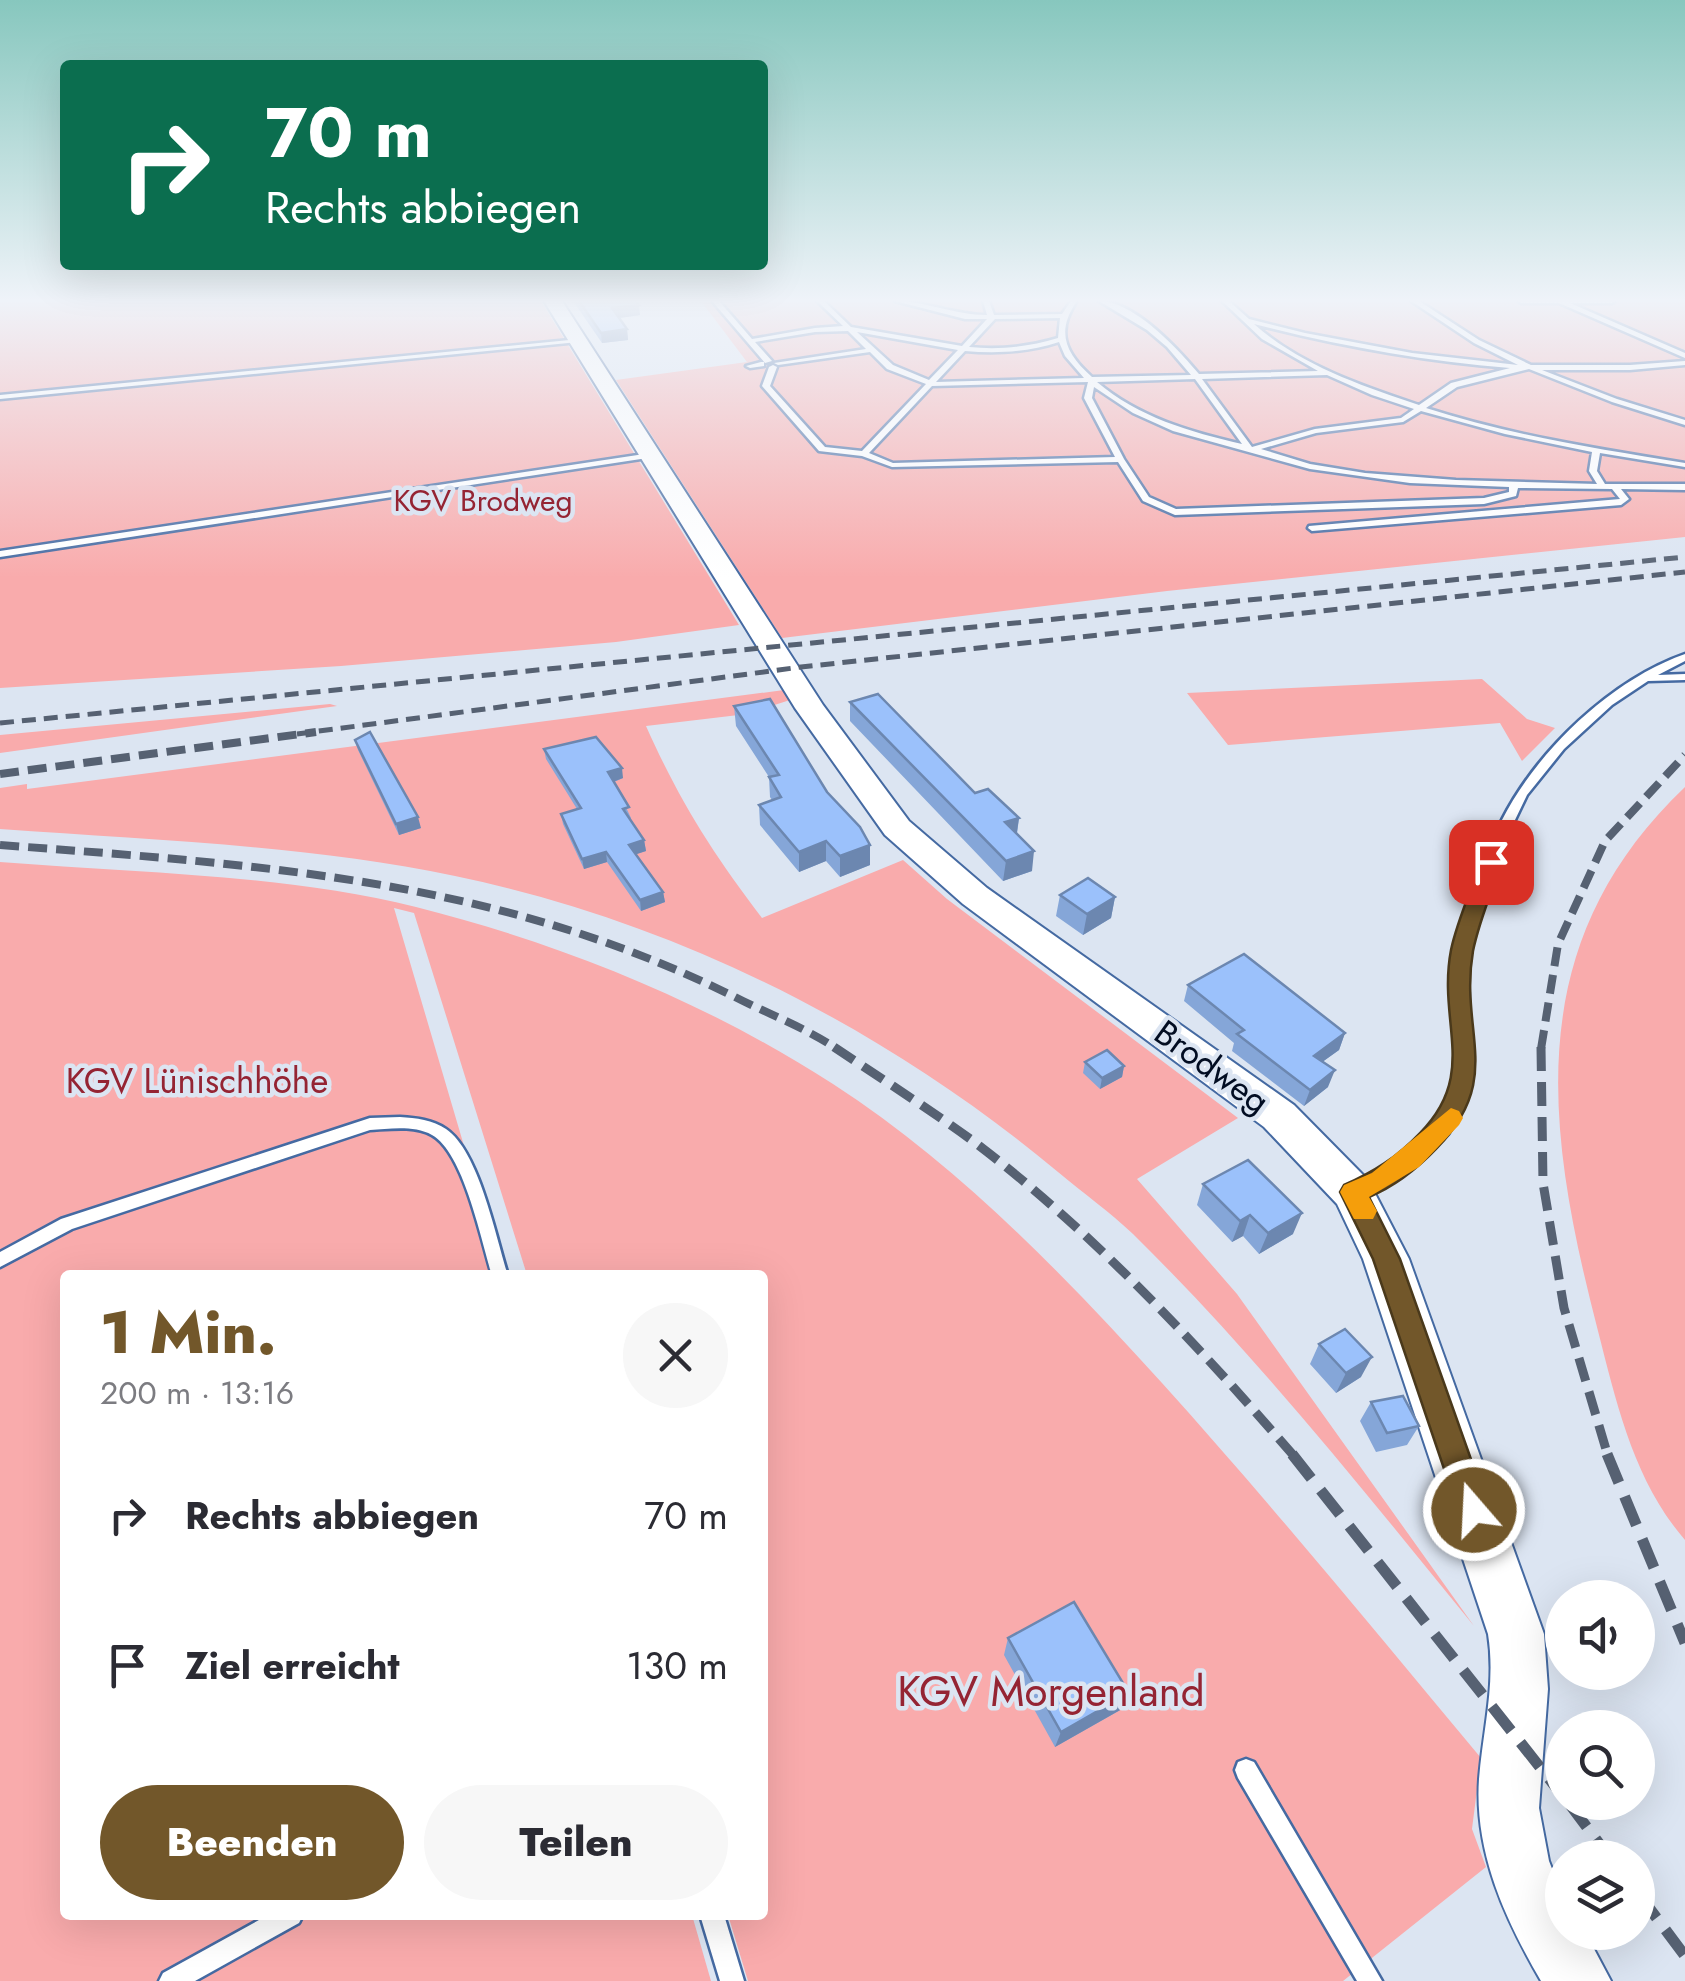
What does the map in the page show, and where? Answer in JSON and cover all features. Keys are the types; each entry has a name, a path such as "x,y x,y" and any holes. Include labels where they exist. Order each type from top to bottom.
{"street":[{"name":"Brodweg","path":"612,393 810,708 897,828 964,888 1279,1116 1353,1192 1386,1259 1516,1634 1523,1695 1509,1779 1514,1842 1530,1900 1578,1981"}],"lane":[{"path":"0,398 45,393"},
{"path":"773,393 822,449 864,454 892,464 1120,458"},
{"path":"864,454 923,393"},
{"path":"1089,393 1120,458 1146,499 1175,512 1484,501 1513,494 1514,483"},
{"path":"1113,393 1188,434 1285,462 1366,475 1685,487"},
{"path":"1208,393 1250,450"},
{"path":"1385,393 1424,408 1596,452 1685,465"},
{"path":"1250,450 1315,431 1394,423 1444,393"},
{"path":"1598,393 1685,424"},
{"path":"1312,528 1621,502 1626,498 1593,471 1596,452"},
{"path":"0,554 652,456"},
{"path":"1353,1192 1382,1180 1410,1160 1452,1116 1460,1098 1465,1078 1462,950 1509,816 1581,726 1643,679 1685,658"},
{"path":"1643,679 1685,677"},
{"path":"0,1260 67,1224 370,1124 404,1122 445,1135 460,1156 498,1270"},
{"path":"1246,1770 1370,1981"},
{"path":"170,1981 282,1920"},
{"path":"714,1920 732,1981"}],"green space":[{"name":"KGV Brodweg","path":"0,393 597,393 739,625 616,642 341,666 0,688"},
{"path":"625,393 1685,393 1685,537 1167,591 782,638"},
{"path":"1482,679 1527,719 1555,728 1522,761 1500,723 1228,745 1187,693"},
{"path":"784,690 790,700 747,714 646,726 684,803 744,894 762,918 903,860 947,899 1238,1118 1137,1179 1237,1294 1474,1626 1266,1376 1133,1234 991,1120 850,1027 698,952 538,896 455,876 286,850 0,829 0,788 27,784 27,789"},
{"path":"337,706 0,753 0,735"},
{"path":"1685,787 1685,1540 1653,1493 1620,1414 1580,1256 1566,1183 1559,1112 1560,1043 1571,976 1594,910 1631,847"},
{"name":"KGV Morgenland","path":"0,862 262,881 416,907 525,939 632,979 785,1054 923,1150 1047,1262 1203,1429 1481,1758 1472,1829 1486,1867 1343,1981 748,1981 730,1920 768,1920 768,1270 525,1270 414,913 394,908 501,1270 60,1270 60,1920 693,1920 711,1981 0,1981"}],"building":[{"path":"878,694 975,793 988,789 1019,818 1005,822 1034,851 1006,861 850,702"},
{"path":"770,699 827,792 860,827 870,845 840,856 826,841 799,852 759,805 781,797 769,777 779,775 734,706"},
{"path":"370,732 418,817 396,824 355,740"},
{"path":"596,737 622,768 608,772 629,807 623,809 644,840 629,845 663,892 640,900 606,852 582,859 561,814 581,808 544,749"},
{"path":"1088,878 1115,897 1087,914 1060,895"},
{"path":"1244,954 1345,1033 1314,1056 1335,1070 1310,1090 1237,1034 1244,1030 1188,985"},
{"path":"1107,1050 1124,1066 1102,1078 1085,1062"},
{"path":"1248,1160 1302,1213 1268,1233 1250,1215 1240,1221 1203,1184"},
{"path":"1345,1329 1372,1357 1346,1373 1319,1344"},
{"path":"1403,1396 1419,1426 1387,1433 1371,1402"},
{"path":"1074,1602 1129,1693 1061,1732 1008,1638"}],"railway":[{"path":"0,723 1685,557"},
{"path":"297,734 801,667 1685,572"},
{"path":"0,774 316,732"},
{"path":"1541,1049 1558,944 1605,841 1685,755"},
{"path":"0,845 287,871 471,903 562,928 653,960 837,1049"},
{"path":"837,1049 973,1141 1060,1212 1181,1330 1294,1456"},
{"path":"1541,1049 1543,1183 1564,1308 1608,1456"},
{"path":"1292,1454 1545,1774"},
{"path":"1607,1454 1685,1643"},
{"path":"1582,1820 1596,1840"},
{"path":"1655,1916 1685,1956"}],"slow traffic":[{"path":"1363,1211 1353,1192 1382,1180 1410,1160 1451,1118"}],"route":[{"path":"1474,1510 1386,1259 1353,1192 1382,1180 1410,1160 1452,1116 1460,1098 1465,1078 1461,1048 1462,950 1491,862"}],"park label":[{"name":"KGV Lünischhöhe","path":"197,1081"}]}
